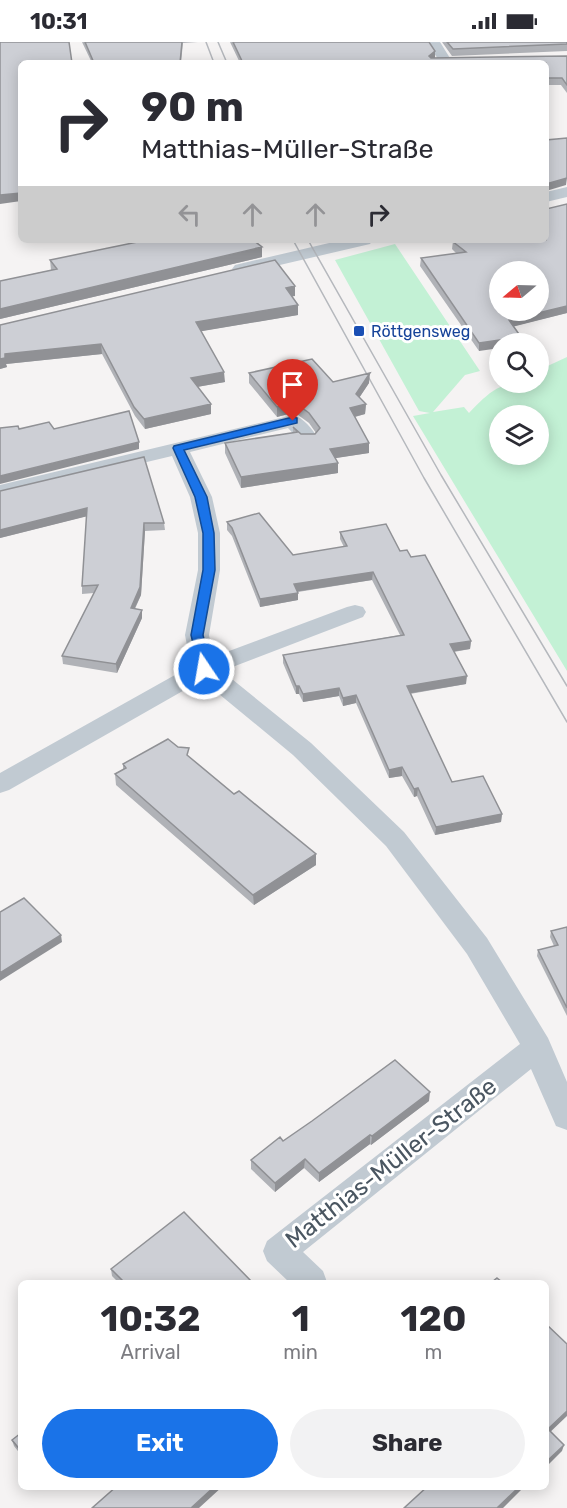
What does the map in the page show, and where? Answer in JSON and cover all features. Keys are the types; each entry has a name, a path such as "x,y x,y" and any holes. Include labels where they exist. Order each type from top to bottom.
{"street":[{"path":"433,42 446,60"},
{"path":"549,196 567,192"},
{"path":"225,273 351,243"},
{"path":"0,491 178,448 287,413 308,438"},
{"path":"178,448 201,497 208,533 209,570 197,635 204,669 302,749 395,839 477,946 537,1047 567,1117"},
{"path":"0,784 204,669 355,612"},
{"name":"Matthias-Müller-Straße","path":"308,1280 279,1251 537,1047"}],"green space":[{"path":"395,244 480,371 465,375 433,412 464,407 469,413 491,393 549,393 549,365 567,357 567,671 413,416 430,413 419,411 335,260"}],"building":[{"path":"0,42 69,42 72,60 18,60 18,193 0,195"},
{"path":"85,42 182,42 180,60 93,60"},
{"path":"233,42 429,42 435,51 429,56 431,58 567,56 567,85 562,78 549,78 549,60 242,60"},
{"path":"447,42 567,42 567,44 453,49"},
{"path":"567,138 567,178 549,183 549,140"},
{"path":"567,204 567,306 549,310 549,261 489,261 489,321 510,321 518,333 489,333 489,342 479,343 421,258 466,252 455,243 549,243 549,208"},
{"path":"132,243 257,243 262,247 0,309 0,281 57,269 50,260"},
{"path":"275,260 295,286 286,288 298,305 196,322 224,372 191,378 211,404 144,419 134,407 101,344 5,354 5,358 0,359 0,325"},
{"path":"312,359 333,382 370,373 356,394 366,404 350,408 369,443 330,449 338,463 241,477 225,443 298,432 293,427 301,434 315,434 320,428 309,413 298,405 293,403 277,407 249,373"},
{"path":"129,411 139,442 0,476 0,428 18,426 19,429 49,422 54,429"},
{"path":"144,457 164,523 144,523 140,587 131,608 142,610 116,664 62,656 98,585 82,586 87,508 0,530 0,491"},
{"path":"259,513 293,555 347,546 340,532 386,524 400,551 407,550 411,557 425,555 471,641 450,644 467,676 407,686 452,782 483,776 502,814 436,827 418,788 414,789 402,767 389,770 356,695 343,698 339,688 303,694 299,686 296,686 283,655 404,635 373,572 294,584 298,593 260,599 232,528 227,522"},
{"path":"168,739 178,747 189,748 187,755 234,794 239,791 316,854 253,895 115,774 126,768 123,764"},
{"path":"24,898 61,935 0,973 0,912"},
{"path":"567,927 567,1008 538,950 558,945 551,931"},
{"path":"395,1060 430,1092 319,1173 305,1159 275,1183 251,1160 280,1137 283,1141 312,1121"},
{"path":"184,1212 250,1280 122,1280 111,1269"},
{"path":"549,1327 567,1344 567,1411 549,1428"},
{"path":"549,1430 564,1445 549,1459"},
{"path":"18,1435 18,1447 12,1440"},
{"path":"112,1490 211,1490 191,1508 92,1508"},
{"path":"424,1490 516,1490 497,1508 404,1508"}],"tram line":[{"path":"206,42 213,60"},
{"path":"218,42 226,60"},
{"path":"295,243 424,478 567,722"},
{"path":"310,243 441,475 567,686"}],"place":[{"name":"Röttgensweg","path":"359,331"}],"route":[{"path":"204,669 197,635 209,570 208,533 201,497 178,448 293,421"}]}
